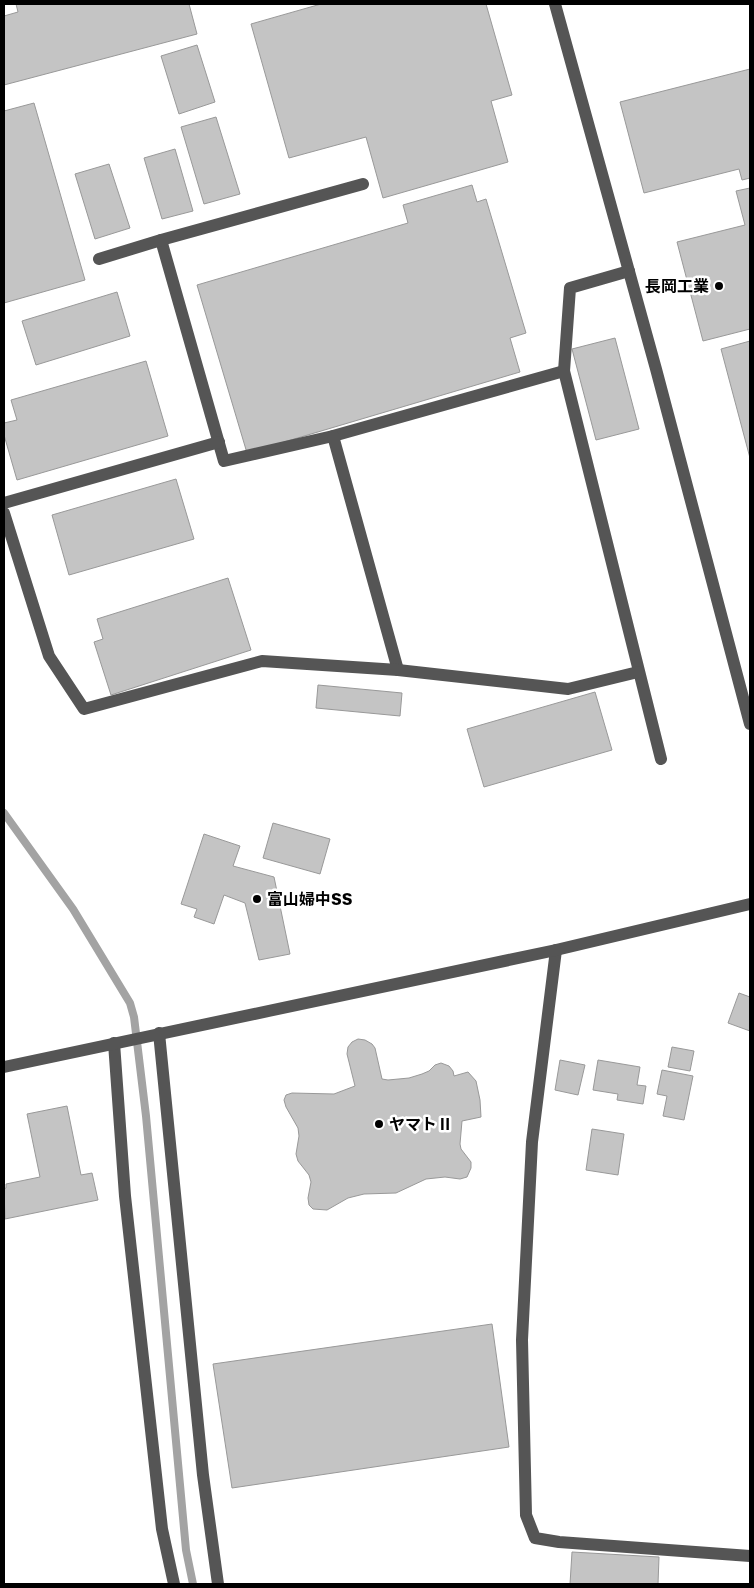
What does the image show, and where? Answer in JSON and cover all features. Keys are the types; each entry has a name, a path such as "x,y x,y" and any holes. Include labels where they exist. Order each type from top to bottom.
{"street":[{"path":"555,4 629,271 750,724"},
{"path":"99,260 161,240 363,184"},
{"path":"161,240 224,461 333,436 564,371"},
{"path":"629,271 570,288 564,371 660,759"},
{"path":"333,436 398,670"},
{"path":"4,503 219,442"},
{"path":"4,513 49,656 84,710 262,661 398,670 568,689 638,672"},
{"path":"4,1067 556,950 750,904"},
{"path":"556,950 532,1142 522,1340 526,1516 535,1538 560,1542 750,1556"},
{"path":"159,1033 203,1475 218,1584"},
{"path":"114,1043 125,1196 161,1520 174,1584"}],"building":[{"path":"16,4 189,4 197,34 4,85 4,16 18,12"},
{"path":"321,4 486,4 512,95 491,101 508,162 383,198 366,137 289,158 251,24"},
{"path":"197,45 215,102 179,114 161,56"},
{"path":"750,69 750,178 742,180 739,169 644,193 620,102"},
{"path":"34,103 85,280 4,303 4,111"},
{"path":"216,117 240,194 204,204 181,127"},
{"path":"175,149 193,211 162,219 144,158"},
{"path":"109,164 130,228 95,239 75,174"},
{"path":"472,185 477,202 486,199 526,333 510,338 520,372 247,453 197,285 408,223 403,205"},
{"name":"長岡工業","path":"750,188 750,329 703,341 677,242 745,225 736,191"},
{"path":"117,292 130,336 36,365 22,321"},
{"path":"615,338 639,429 596,440 572,349"},
{"path":"750,341 750,458 721,349"},
{"path":"146,361 168,436 17,480 4,435 4,423 17,420 11,400"},
{"path":"176,479 194,539 69,575 52,515"},
{"path":"228,578 251,650 111,695 94,642 103,639 97,619"},
{"path":"318,685 402,693 400,716 316,708"},
{"path":"595,692 612,750 484,787 467,729"},
{"path":"273,823 330,839 320,874 263,858"},
{"name":"富山婦中SS","path":"204,834 240,846 233,866 274,877 290,954 259,960 245,903 224,895 214,924 194,917 197,909 181,904"},
{"path":"739,993 750,997 750,1031 728,1023"},
{"name":"ヤマトⅡ","path":"358,1039 365,1040 375,1048 382,1079 409,1078 429,1071 435,1065 441,1063 449,1066 454,1076 468,1072 476,1081 481,1117 462,1121 460,1144 461,1149 471,1162 471,1168 467,1177 460,1179 445,1177 426,1179 396,1193 364,1194 348,1198 327,1210 313,1209 309,1205 308,1198 311,1182 309,1175 298,1161 296,1154 299,1136 298,1128 284,1100 286,1095 292,1093 334,1094 355,1086 347,1054 348,1047"},
{"path":"672,1047 694,1051 690,1071 668,1067"},
{"path":"560,1060 585,1065 578,1095 555,1090"},
{"path":"598,1060 640,1067 637,1085 646,1086 643,1104 617,1100 618,1094 593,1090"},
{"path":"662,1070 693,1076 684,1120 663,1116 667,1096 657,1094"},
{"path":"67,1106 81,1175 92,1173 98,1200 5,1219 4,1189 6,1184 40,1177 27,1114"},
{"path":"592,1129 624,1134 618,1175 586,1170"},
{"path":"492,1324 509,1447 232,1488 213,1364"},
{"path":"572,1552 659,1557 658,1584 570,1584"}],"waterway":[{"path":"4,813 73,909 130,1003 134,1017 146,1116 186,1550 193,1584"}],"place":[{"name":"長岡工業","path":"719,286"},
{"name":"富山婦中SS","path":"257,899"},
{"name":"ヤマトⅡ","path":"379,1124"}]}
